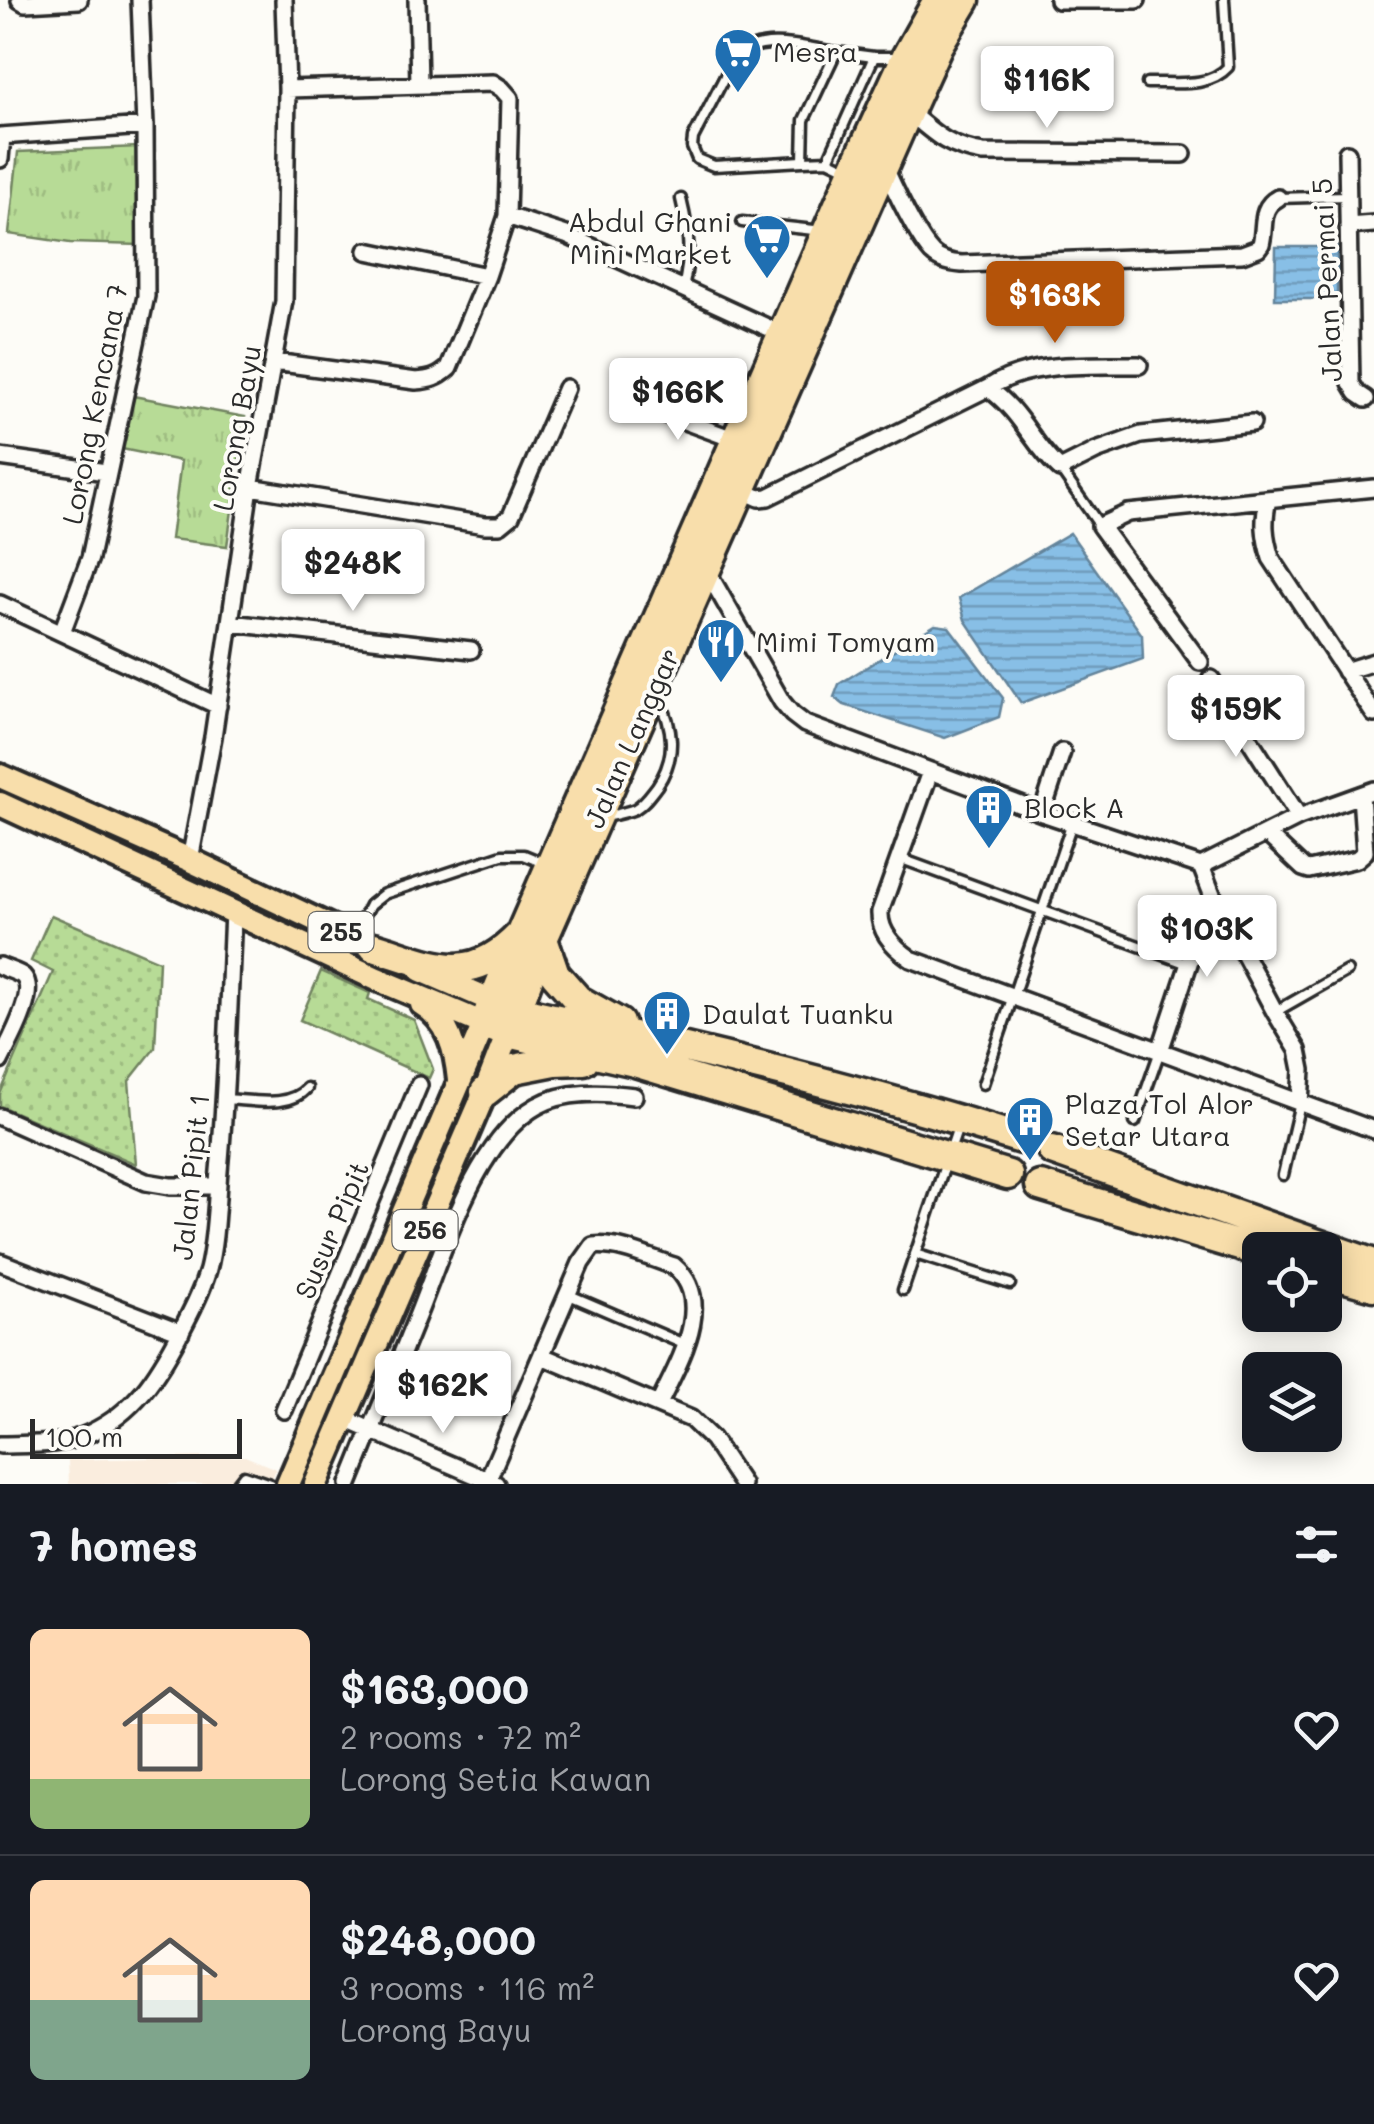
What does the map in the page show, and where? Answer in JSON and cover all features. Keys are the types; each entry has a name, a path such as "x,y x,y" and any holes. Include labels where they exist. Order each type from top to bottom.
{"highway":[{"name":"Jalan Langgar","path":"532,936 550,866 827,232 841,166 938,0"},
{"name":"Jalan Langgar","path":"500,1017 532,936 596,818 938,44 965,0"},
{"path":"363,943 442,968 463,970 532,936 555,974 578,1000 640,1050 1008,1176"},
{"path":"500,1017 960,1120 1021,1139"},
{"path":"472,1088 514,1069 640,1050"},
{"path":"1052,1150 1374,1264"},
{"path":"1040,1186 1242,1247"},
{"path":"1342,1277 1374,1286"}],"main road":[{"name":"255","path":"0,776 190,860 363,943 500,1017"},
{"name":"255","path":"0,804 377,979 500,1017"},
{"path":"137,867 190,860 200,883 225,908"},
{"path":"377,979 437,1015 472,1088"},
{"name":"Jalan Langgar","path":"316,1484 352,1427 500,1017"},
{"name":"Jalan Langgar","path":"288,1484 406,1209 472,1088"},
{"path":"318,1415 352,1427"}],"street":[{"path":"20,0 79,0"},
{"name":"Lorong Kencana 7","path":"62,632 90,558 146,296 140,0"},
{"name":"Lorong Bayu","path":"190,860 285,288 284,0"},
{"path":"417,0 420,84"},
{"path":"1058,0 1137,0"},
{"path":"274,362 400,380 431,380 448,368 487,276 506,216 510,98 502,88 493,84 420,84 287,89"},
{"path":"908,111 946,142 973,151 1183,154"},
{"path":"0,159 1,136 145,126"},
{"name":"Jalan Permai 5","path":"1346,153 1351,383 1357,393 1370,401"},
{"path":"884,166 929,250 954,264 1242,254 1261,244 1265,210 1278,198"},
{"path":"506,216 566,235 782,334"},
{"path":"1348,226 1374,224"},
{"path":"368,250 487,276"},
{"path":"741,490 759,498 768,497 1004,378 1070,366 1139,365"},
{"path":"250,487 500,525 511,516 566,388"},
{"path":"988,388 1014,408 1046,457 1060,469 1142,435 1252,424"},
{"path":"635,403 736,440"},
{"path":"0,457 106,472"},
{"path":"1200,662 1100,526 1128,513 1374,488"},
{"path":"1268,499 1263,519 1271,558 1374,714"},
{"path":"707,571 782,702 805,724 1042,813 1201,866 1299,818 1368,793 1365,852 1357,859 1309,870 1267,834"},
{"path":"0,604 218,706"},
{"path":"231,623 470,650"},
{"path":"1345,672 1374,662"},
{"path":"1211,679 1299,818"},
{"path":"1042,813 1062,752"},
{"path":"930,772 879,920 892,944 911,960 1374,1130"},
{"path":"1201,866 1212,894 1301,1060 1300,1102"},
{"path":"1160,1051 1212,894"},
{"name":"Jalan Pipit 1","path":"0,1446 54,1442 90,1434 137,1400 162,1367 196,1303 209,1264 225,1099 225,908"},
{"path":"0,966 23,976 28,986 28,998 0,1062"},
{"name":"Susur Pipit","path":"284,1410 419,1085"},
{"path":"349,1484 352,1427 469,1189 497,1142 537,1106 567,1096 634,1096"},
{"path":"0,1117 146,1182 217,1186"},
{"path":"374,1196 406,1209"},
{"path":"352,1427 490,1483 584,1255 593,1246 604,1245 674,1266 683,1274 695,1306 686,1344 659,1404"},
{"path":"0,1262 181,1332"},
{"path":"542,1356 691,1419 712,1439 742,1484"},
{"path":"291,1393 318,1415"}],"lane":[{"path":"1146,83 1208,81 1221,74 1228,66 1224,0"},
{"path":"874,56 841,166 804,161 714,166 702,163 692,148 735,58 752,46 773,43 906,57"},
{"path":"804,161 804,120 836,52"},
{"path":"1278,198 1347,196"},
{"path":"681,199 690,232 683,290"},
{"path":"742,222 827,232"},
{"path":"1060,469 1100,526"},
{"path":"596,818 632,810 645,802 661,780 671,754 671,739 668,718 654,686"},
{"path":"983,1084 1072,823"},
{"path":"363,943 370,905 384,894 508,854 524,855 550,866"},
{"path":"899,858 1188,964"},
{"path":"1275,1012 1347,971"},
{"path":"1135,1122 1160,1051"},
{"path":"225,1099 286,1100 299,1098 308,1088"},
{"path":"1283,1175 1300,1102"},
{"path":"903,1290 960,1120"},
{"path":"915,1254 1010,1284"},
{"path":"567,1294 686,1344"},
{"path":"237,1484 244,1475 270,1484"}],"shaded area":[{"path":"245,1456 276,1469 270,1484 69,1484 68,1460"}],"green space":[{"path":"138,147 141,245 70,243 9,234 18,152"},
{"path":"128,395 245,417 227,546 171,539 181,461 117,448"},
{"path":"51,915 159,961 155,1048 129,1081 136,1164 0,1106 0,1094 53,972 31,961"},
{"path":"321,971 370,993 368,999 414,1020 433,1069 429,1078 300,1020"}],"water":[{"path":"1276,247 1337,247 1337,299 1275,299"},
{"path":"1070,533 1142,635 1143,659 1021,703 965,620 959,598"},
{"path":"935,625 949,627 1003,698 999,717 945,738 844,705 834,697 839,684"}],"place":[{"name":"Mesra","path":"738,94"},
{"name":"Abdul Ghani Mini Market","path":"767,280"},
{"name":"Mimi Tomyam","path":"721,684"},
{"name":"Block A","path":"989,850"},
{"name":"Daulat Tuanku","path":"667,1056"},
{"name":"Plaza Tol Alor Setar Utara","path":"1030,1162"}]}
